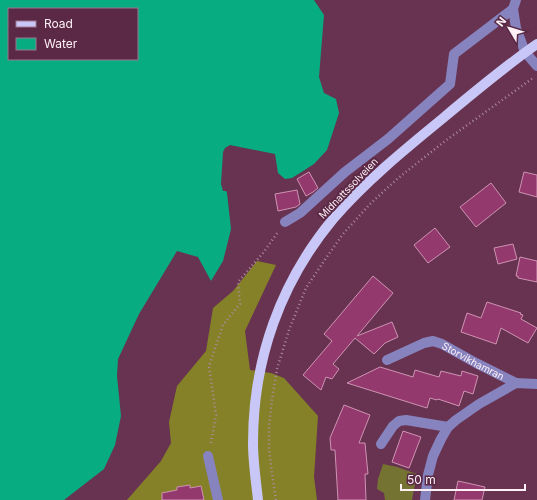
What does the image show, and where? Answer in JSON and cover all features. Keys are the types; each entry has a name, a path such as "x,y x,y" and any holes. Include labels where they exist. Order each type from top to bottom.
{"main road":[{"name":"Midnattssolveien","path":"258,500 253,444 258,381 272,326 288,286 309,251 333,220 365,185 405,149 525,52 537,44"}],"street":[{"path":"514,5 516,28 525,52 537,66"},
{"path":"285,222 300,213 345,172 388,138 450,84 454,54 514,5"},
{"name":"Storvikhamran","path":"387,360 424,343 434,341 516,383 537,384"},
{"name":"Storvikhamran","path":"425,500 428,475 433,456 448,428 456,420 479,404 516,383"},
{"path":"381,444 393,426 400,421 406,420 448,428"},
{"path":"208,456 218,500"}],"path":[{"path":"276,500 269,449 269,427 272,399 277,369 287,337 306,288 343,234 370,204 397,179 445,141 537,75"},
{"path":"208,456 216,415 209,366 223,326 240,304 238,282 285,222"}],"shaded area":[{"path":"257,261 276,265 245,331 250,370 271,373 284,378 318,416 314,477 317,500 127,500 161,461 171,443 169,422 177,386 206,351 213,308 233,291"},
{"path":"383,464 417,474 412,500 385,500 384,493 377,489 378,479"}],"water":[{"path":"0,0 314,0 324,15 319,77 324,93 336,99 339,113 327,150 314,164 292,178 285,179 278,173 275,154 230,145 225,148 223,152 221,184 223,191 226,191 227,193 231,229 223,261 211,281 198,257 177,251 139,314 118,359 117,376 121,416 115,445 104,469 64,500 0,500"}],"building":[{"path":"309,172 318,188 306,196 297,179"},
{"path":"524,172 537,175 537,197 519,192"},
{"path":"491,183 506,203 476,227 460,207"},
{"path":"297,190 300,204 296,207 278,211 275,194"},
{"path":"435,228 450,247 428,263 414,245"},
{"path":"513,244 517,259 498,264 494,248"},
{"path":"520,257 537,261 537,282 518,278 518,276 516,276"},
{"path":"373,276 393,293 357,336 392,322 398,337 385,343 374,354 355,338 333,364 339,369 332,379 326,377 321,390 303,375 332,341 324,334"},
{"path":"487,302 521,313 520,314 523,315 521,319 537,328 528,343 501,328 496,344 461,332 467,313 481,318"},
{"path":"380,367 413,377 415,370 439,377 441,371 461,376 462,371 478,376 473,394 464,391 459,406 430,398 427,408 347,383"},
{"path":"344,405 370,415 359,443 365,443 368,474 365,474 366,500 338,500 335,450 331,450 330,438"},
{"path":"403,431 421,437 409,468 392,462"},
{"path":"458,481 485,487 482,500 454,500"},
{"path":"190,485 190,488 201,486 204,500 162,500 162,493 177,490 177,487"}]}
